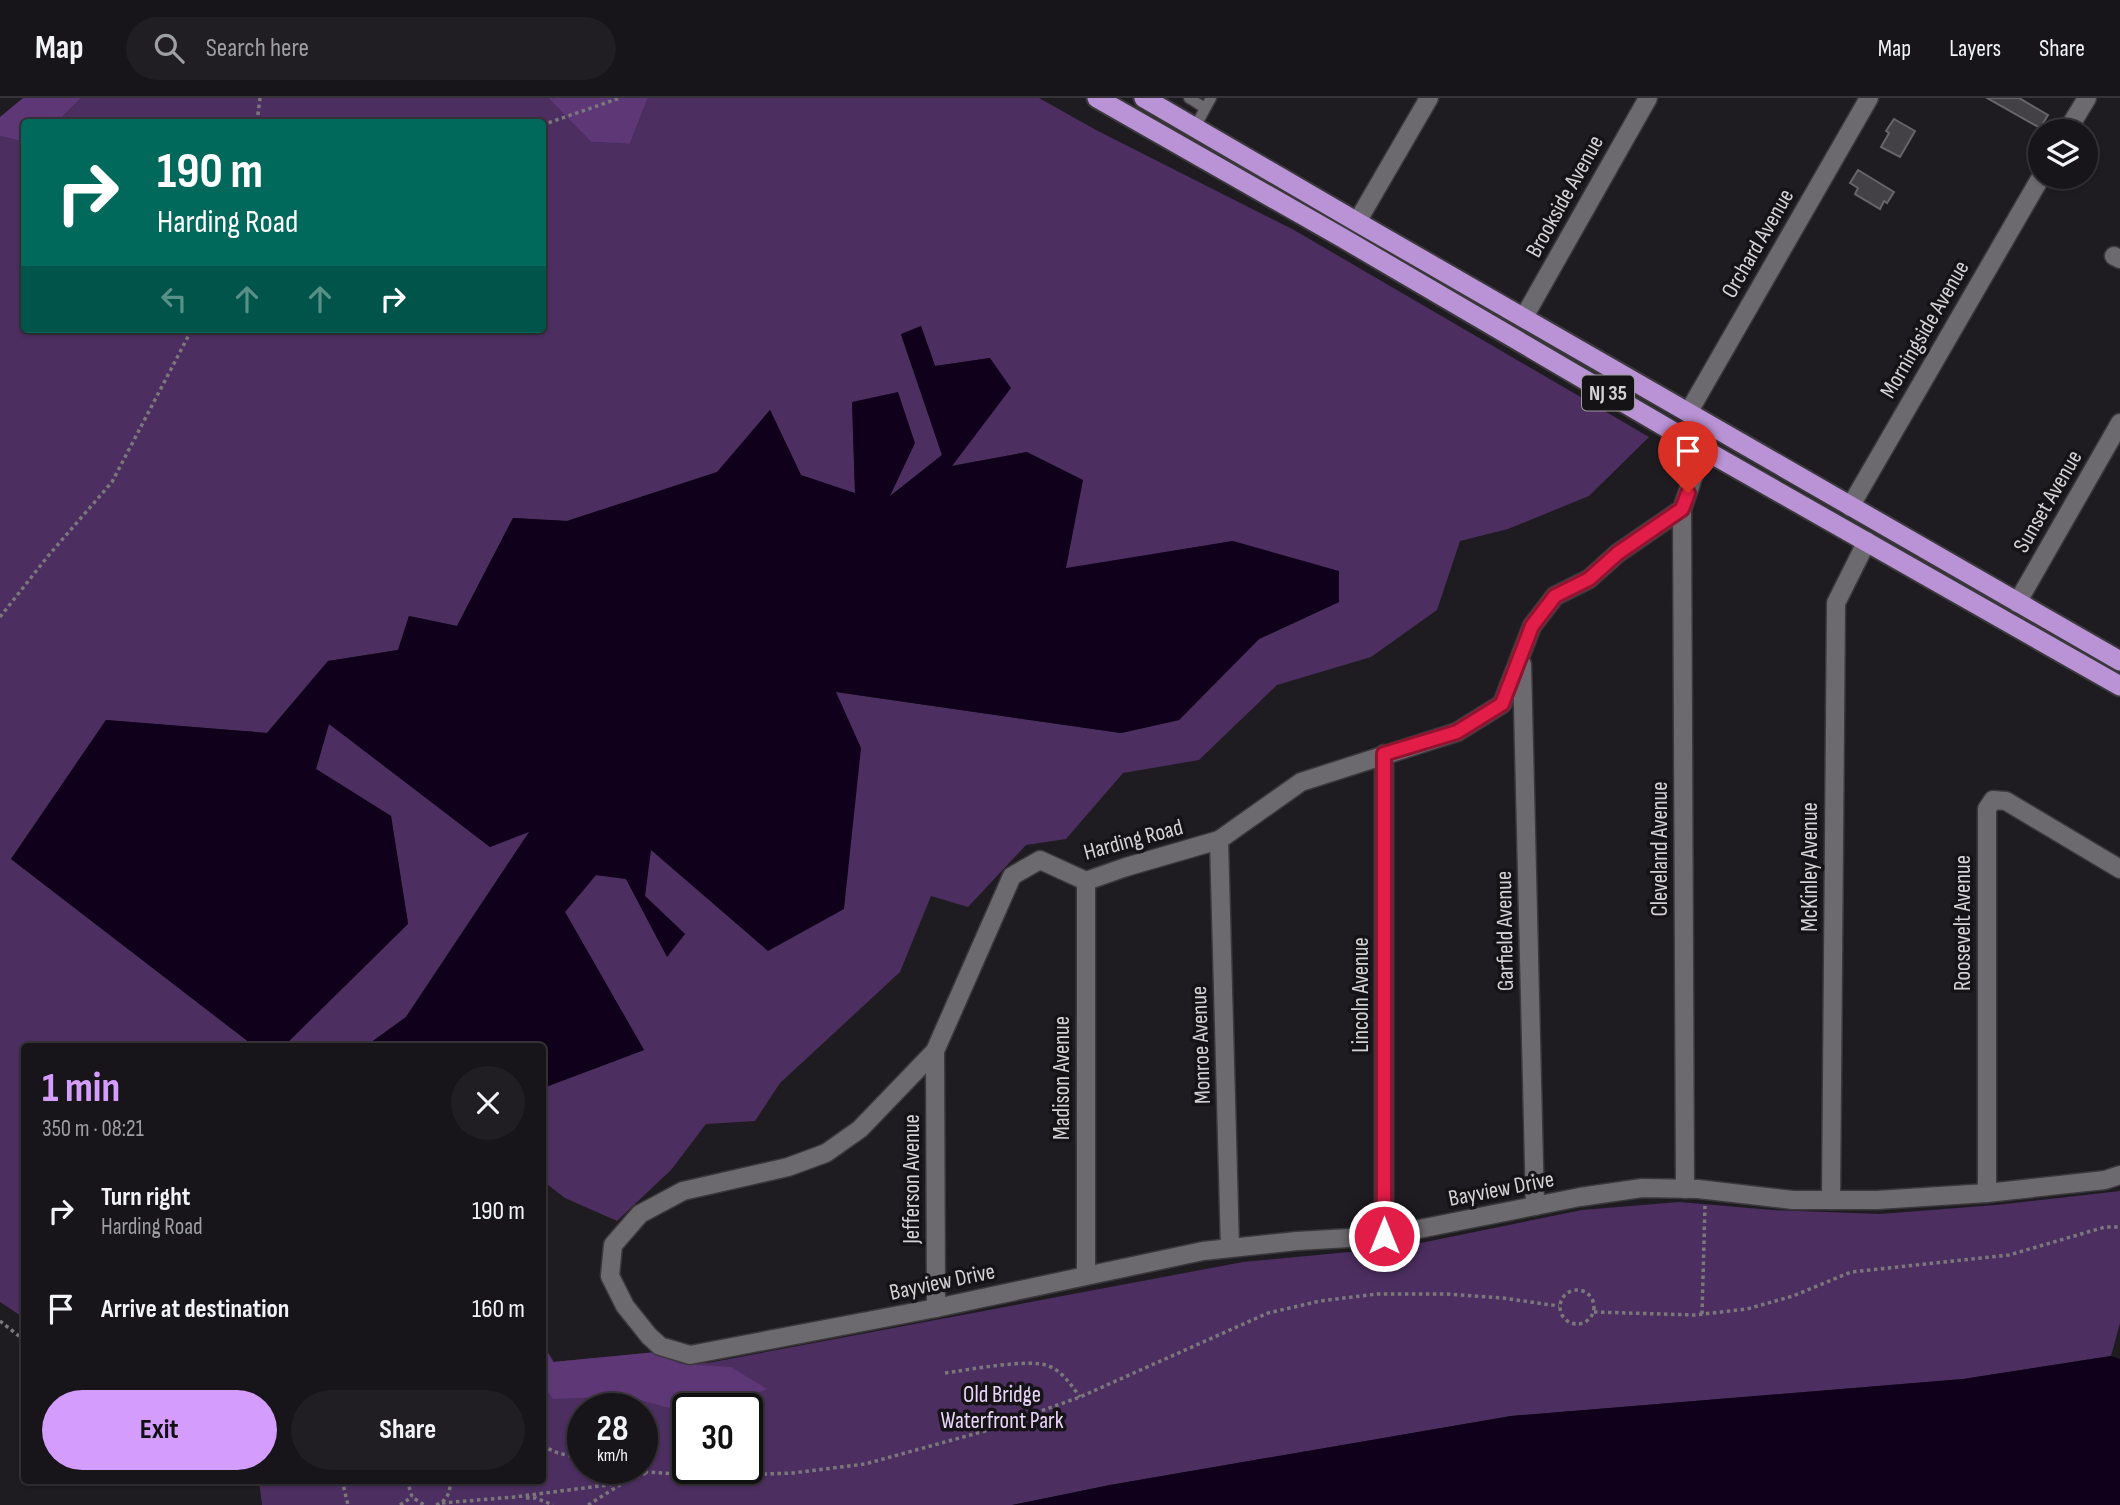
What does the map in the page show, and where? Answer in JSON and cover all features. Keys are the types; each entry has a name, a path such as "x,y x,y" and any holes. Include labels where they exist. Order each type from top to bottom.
{"highway":[{"name":"NJ 35","path":"1097,98 1703,449 2120,686"},
{"name":"NJ 35","path":"1144,98 2120,661"}],"street":[{"path":"1357,222 1429,98"},
{"name":"Brookside Avenue","path":"1524,317 1648,98"},
{"name":"Orchard Avenue","path":"1688,413 1869,98"},
{"path":"2074,119 2087,98"},
{"name":"Morningside Avenue","path":"1850,506 2034,189"},
{"name":"Sunset Avenue","path":"2017,603 2120,423"},
{"path":"1682,509 1703,449"},
{"name":"Harding Road","path":"690,1355 660,1346 625,1306 610,1276 613,1244 640,1213 682,1191 788,1167 826,1153 860,1129 935,1051 1012,876 1040,860 1086,881 1219,840 1301,782 1457,732 1502,704 1532,626 1555,596 1589,579 1618,553 1682,509"},
{"name":"Cleveland Avenue","path":"1682,509 1685,1189"},
{"name":"McKinley Avenue","path":"1831,1200 1836,603 1867,541"},
{"name":"Garfield Avenue","path":"1522,654 1535,1206"},
{"name":"Lincoln Avenue","path":"1384,754 1384,1236"},
{"name":"Roosevelt Avenue","path":"1987,1194 1987,809 1993,800 2006,801 2120,869"},
{"name":"Monroe Avenue","path":"1219,840 1230,1248"},
{"name":"Madison Avenue","path":"1086,881 1086,1275"},
{"name":"Jefferson Avenue","path":"935,1051 936,1308"},
{"name":"Bayview Drive","path":"690,1355 936,1308 1203,1251 1297,1241 1384,1236 1642,1188 1685,1189 1793,1200 1877,1200 1987,1194 2105,1180 2120,1175"}],"lane":[{"path":"1189,98 1208,103 1195,127"}],"path":[{"path":"257,119 260,98"},
{"path":"546,124 620,98"},
{"path":"0,617 47,556 112,482 190,333"},
{"path":"1702,1314 1705,1204"},
{"path":"1594,1312 1702,1314 1747,1309 1793,1296 1851,1272 2009,1255 2105,1227 2120,1227"},
{"path":"1578,1289 1589,1294 1594,1312 1591,1318 1578,1324 1565,1320 1559,1307 1565,1293 1578,1289"},
{"path":"658,1473 705,1476 793,1473 865,1464 985,1431 1080,1397 1268,1312 1320,1301 1377,1294 1447,1294 1503,1298 1559,1307"},
{"path":"0,1321 21,1338"},
{"path":"945,1373 1028,1364 1048,1366 1067,1378 1080,1397"},
{"path":"546,1448 567,1456"},
{"path":"343,1484 348,1505"},
{"path":"409,1484 412,1497 424,1505"},
{"path":"442,1503 447,1497 450,1484"},
{"path":"436,1505 615,1484"},
{"path":"589,1505 621,1484"},
{"path":"400,1505 412,1497"},
{"path":"514,1497 536,1498 553,1505"}],"green space":[{"path":"81,98 548,98 591,142 630,144 648,98 1039,98 1096,130 1294,230 1649,437 1589,496 1508,529 1460,541 1437,610 1371,657 1277,685 1199,760 1123,773 1066,839 1026,845 968,907 931,896 900,972 780,1083 755,1121 706,1124 671,1170 617,1221 565,1198 546,1183 546,1087 644,1050 565,912 596,875 626,879 667,956 685,934 645,896 650,850 836,692 1121,733 1179,720 1259,639 1339,602 1233,541 1066,569 1027,452 951,466 990,358 935,366 921,326 901,335 942,455 888,498 852,402 855,494 801,475 770,410 718,472 567,521 513,518 457,626 409,616 398,650 328,661 267,733 106,720 11,859 250,1043 21,1043 21,1316 0,1302 0,136 21,141 21,333 546,333 546,119 60,119"},
{"path":"329,723 490,847 530,831 406,1017 370,1043 287,1043 408,923 391,816 316,769"},
{"name":"Old Bridge Waterfront Park","path":"2120,1191 2120,1323 2111,1356 1963,1379 1511,1416 1110,1485 1012,1505 262,1505 259,1484 546,1484 546,1349 554,1362 657,1352 708,1363 1243,1262 1401,1247 1582,1210 1679,1202 1772,1210 1880,1214 1996,1205"}],"shaded area":[{"path":"23,98 81,98 60,119 21,119 21,141 0,136 0,117"},
{"path":"548,98 648,98 630,144 591,142"},
{"path":"921,326 935,366 990,358 1011,388 952,466 1027,452 1083,480 1066,568 1233,541 1339,571 1339,602 1259,639 1179,720 1121,733 836,692 861,748 844,909 768,951 651,850 645,896 685,934 667,957 626,879 596,875 565,912 644,1050 546,1087 546,1043 370,1043 406,1017 529,832 490,847 329,724 316,769 391,816 408,924 287,1043 250,1043 11,859 106,720 267,733 328,661 398,650 409,616 457,626 513,518 567,521 717,472 770,410 801,475 855,493 852,402 898,392 915,443 890,496 942,455 901,334"},
{"path":"546,1351 553,1362 657,1352 680,1364 731,1367 767,1389 756,1393 672,1393 672,1409 658,1405 658,1393 567,1393 567,1398 553,1399 546,1389"},
{"path":"2111,1356 2120,1359 2120,1505 1012,1505 1110,1485 1511,1416 1963,1379"}],"building":[{"path":"1987,98 2019,98 2048,115 2046,119 2028,119 2028,121"},
{"path":"1894,119 1915,131 1900,157 1881,147 1889,133 1886,131"},
{"path":"1858,170 1894,192 1880,209 1855,194 1858,188 1850,183"}],"route":[{"path":"1384,1236 1384,754 1457,732 1502,704 1532,626 1555,596 1589,579 1618,553 1682,509 1688,493"}]}
